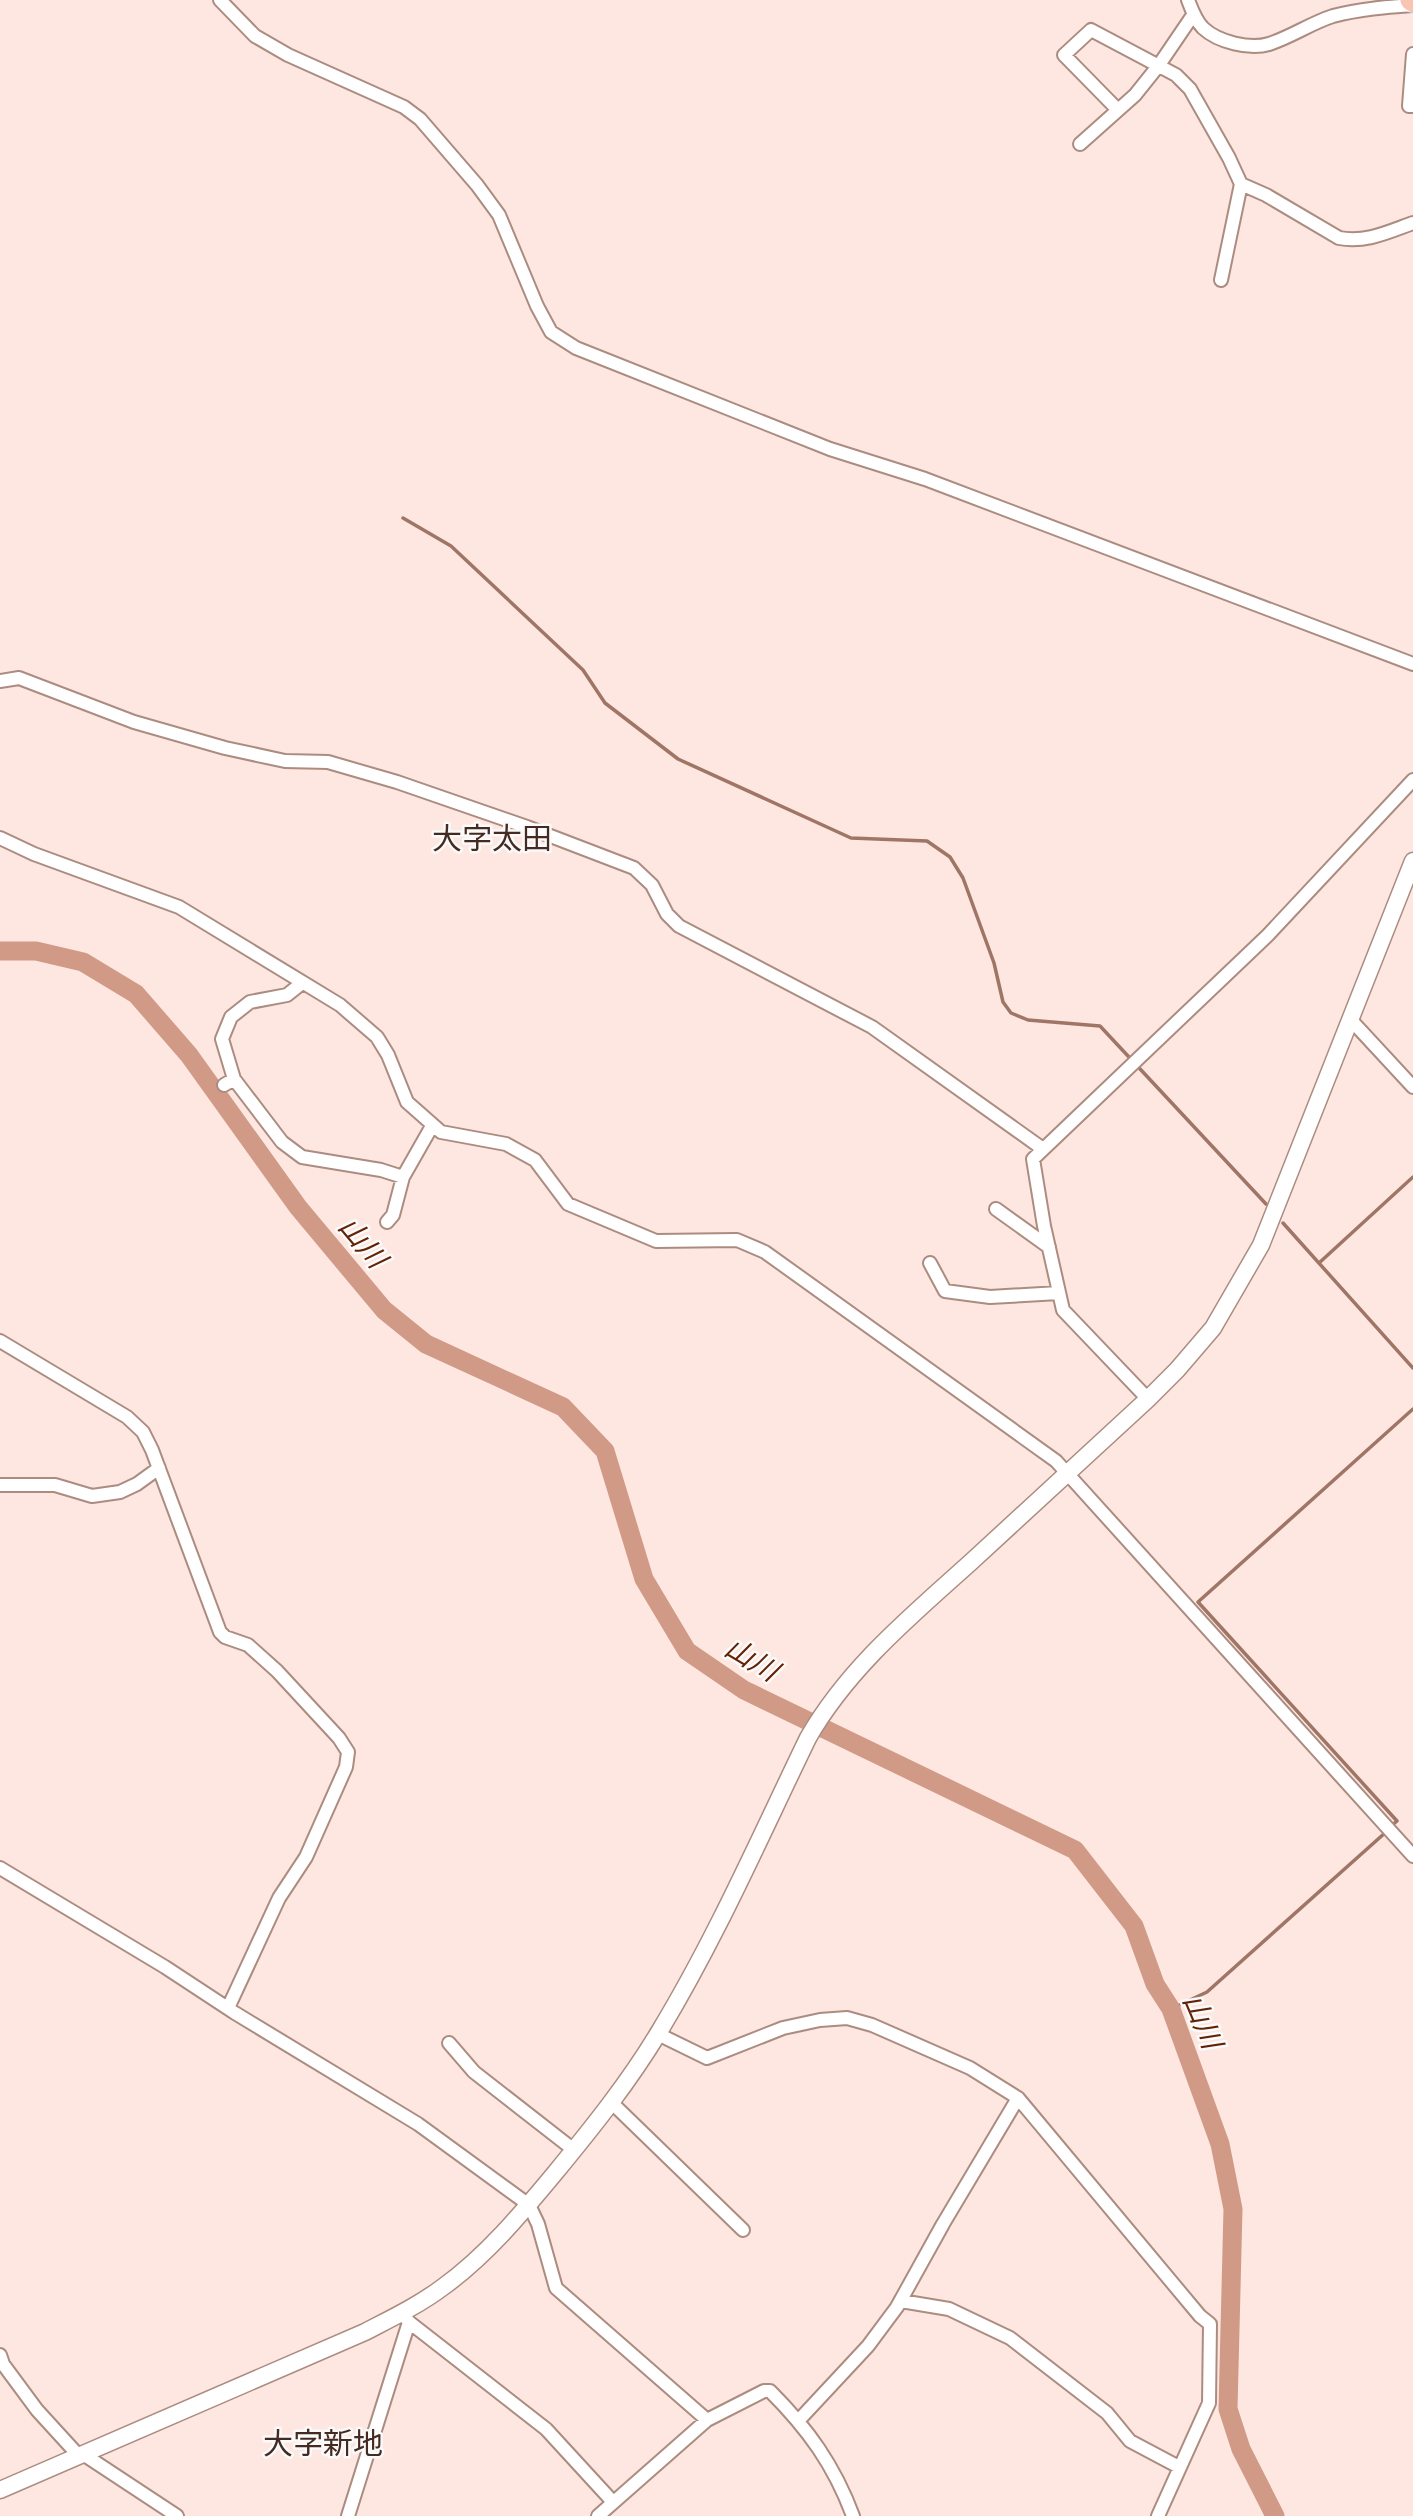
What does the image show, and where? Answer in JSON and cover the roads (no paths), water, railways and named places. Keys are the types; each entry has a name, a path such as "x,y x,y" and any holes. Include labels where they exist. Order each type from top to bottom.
{"street":[{"path":"220,0 255,36 288,55 404,107 420,119 499,215 537,306 551,332 576,348 830,449 925,479 1413,664"},
{"path":"1188,0 1193,15 1204,29 1227,41 1252,46 1268,45 1329,17 1412,2"},
{"path":"1080,144 1135,95 1193,15"},
{"path":"1118,110 1063,55 1091,30 1176,75 1190,89 1241,184 1266,195 1339,237 1353,240 1371,239 1413,223"},
{"path":"1413,54 1409,106 1413,106"},
{"path":"1222,280 1241,184"},
{"path":"0,681 19,678 134,722 225,748 285,761 328,762 397,782 634,868 652,885 667,914 679,926 872,1027 1043,1149"},
{"path":"1148,1399 1063,1310 1034,1159 1268,935 1413,780"},
{"path":"0,838 34,854 179,907 340,1005 377,1037 388,1055 407,1102 432,1126 442,1132 506,1144 535,1160 568,1204 656,1241 737,1240 765,1252 1056,1461 1413,1856"},
{"path":"0,2490 405,2317 481,2255 529,2205 611,2102 658,2034 711,1938 808,1738 827,1708 854,1674 894,1632 1148,1399 1213,1328 1261,1245 1413,861"},
{"path":"302,982 287,995 250,1002 231,1017 222,1040 229,1082 282,1142 302,1157 381,1170 403,1177"},
{"path":"1350,1020 1413,1087"},
{"path":"387,1222 393,1214 403,1177 432,1126"},
{"path":"996,1209 1049,1247"},
{"path":"930,1263 945,1292 990,1297 1059,1293"},
{"path":"0,1341 86,1390 137,1424 146,1437 159,1468 220,1632 225,1637 248,1645 277,1671 348,1752 346,1767 306,1857 279,1898 228,2008"},
{"path":"0,1485 55,1485 92,1496 120,1492 159,1468"},
{"path":"0,1868 418,2124 529,2205 538,2224 556,2288 707,2420"},
{"path":"658,2034 707,2058 783,2028 820,2020 846,2018 872,2025 970,2068 1018,2098 1200,2316 1210,2324 1209,2403 1205,2417 1178,2467 1158,2516"},
{"path":"449,2043 474,2072 574,2150"},
{"path":"799,2420 868,2346 901,2301 940,2229 1018,2098"},
{"path":"611,2102 743,2230"},
{"path":"901,2301 949,2309 1010,2338 1107,2413 1130,2441 1178,2467"},
{"path":"405,2317 546,2429 614,2502"},
{"path":"348,2516 405,2317"},
{"path":"0,2356 37,2410 81,2455 177,2516"},
{"path":"597,2516 707,2420 764,2391 770,2391 799,2420 836,2474 853,2516"}],"waterway":[{"path":"403,518 451,546 583,670 605,703 678,759 851,838 927,841 950,857 963,878 994,963 1003,1002 1011,1013 1028,1020 1100,1026 1266,1204"},
{"name":"山川","path":"0,951 36,951 83,962 136,994 189,1055 298,1207 384,1310 426,1344 563,1407 605,1451 644,1579 687,1651 744,1690 1075,1850 1134,1926 1155,1984 1171,2009 1220,2144 1233,2209 1228,2409 1241,2449 1275,2516"},
{"path":"1319,1263 1413,1177"},
{"path":"1283,1223 1413,1368"},
{"path":"1391,1826 1397,1821 1198,1602 1413,1409"},
{"path":"1171,2009 1207,1992 1386,1832"}],"district":[{"name":"大字太田","path":"492,839"},
{"name":"大字新地","path":"323,2444"}]}
